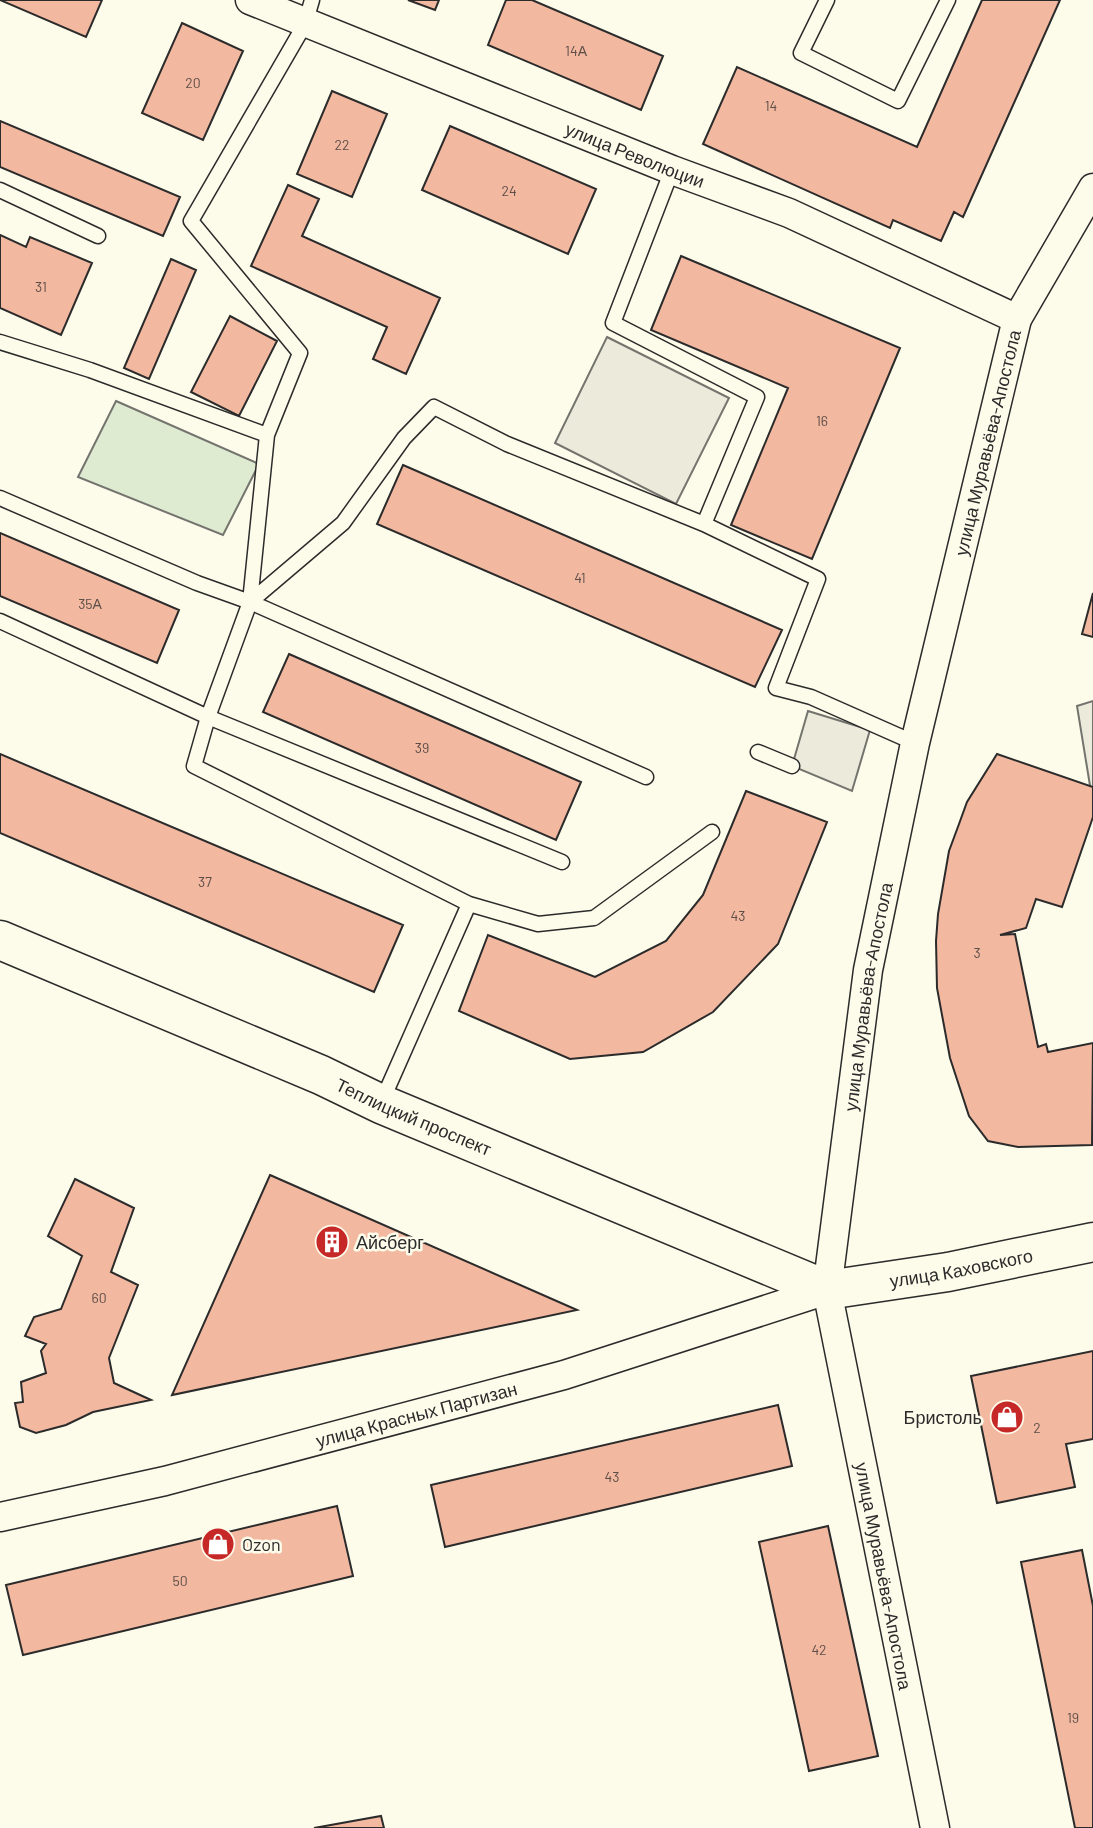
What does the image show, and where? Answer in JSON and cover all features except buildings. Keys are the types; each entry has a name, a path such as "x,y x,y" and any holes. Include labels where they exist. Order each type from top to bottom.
{"main road":[{"name":"Теплицкий проспект","path":"0,940 321,1075 381,1104 827,1290"},
{"name":"улица Каховского","path":"827,1290 948,1272 1093,1242"}],"street":[{"name":"улица Революции","path":"250,0 309,12 672,170 789,213 1017,319"},
{"name":"улица Муравьёва-Апостола","path":"935,1828 827,1290 869,970 915,743 1017,319 1093,188"},
{"name":"улица Красных Партизан","path":"0,1517 165,1481 564,1375 827,1290"}],"lane":[{"path":"827,0 801,53 898,101 948,0"},
{"path":"309,12 191,221 300,354 267,435 250,602 208,717 194,766 469,904 538,924 594,918 712,832"},
{"path":"672,170 613,323 757,397 704,524"},
{"path":"0,190 98,236"},
{"path":"0,342 90,370 267,435"},
{"path":"250,602 342,523 404,438 434,407 507,444 704,524 818,579 776,688 811,697 915,743"},
{"path":"0,498 197,583 250,602 646,777"},
{"path":"0,621 208,717 562,862"},
{"path":"758,752 792,766"},
{"path":"381,1104 469,904"}],"green space":[{"path":"116,401 259,464 223,535 78,477"}],"shaded area":[{"path":"607,337 729,398 676,504 555,443"},
{"path":"1093,701 1093,804 1077,706"},
{"path":"808,711 870,730 852,791 792,766"}],"place":[{"name":"Айсберг","path":"332,1242"},
{"name":"Бристоль","path":"1007,1417"},
{"name":"Ozon","path":"218,1544"}]}
